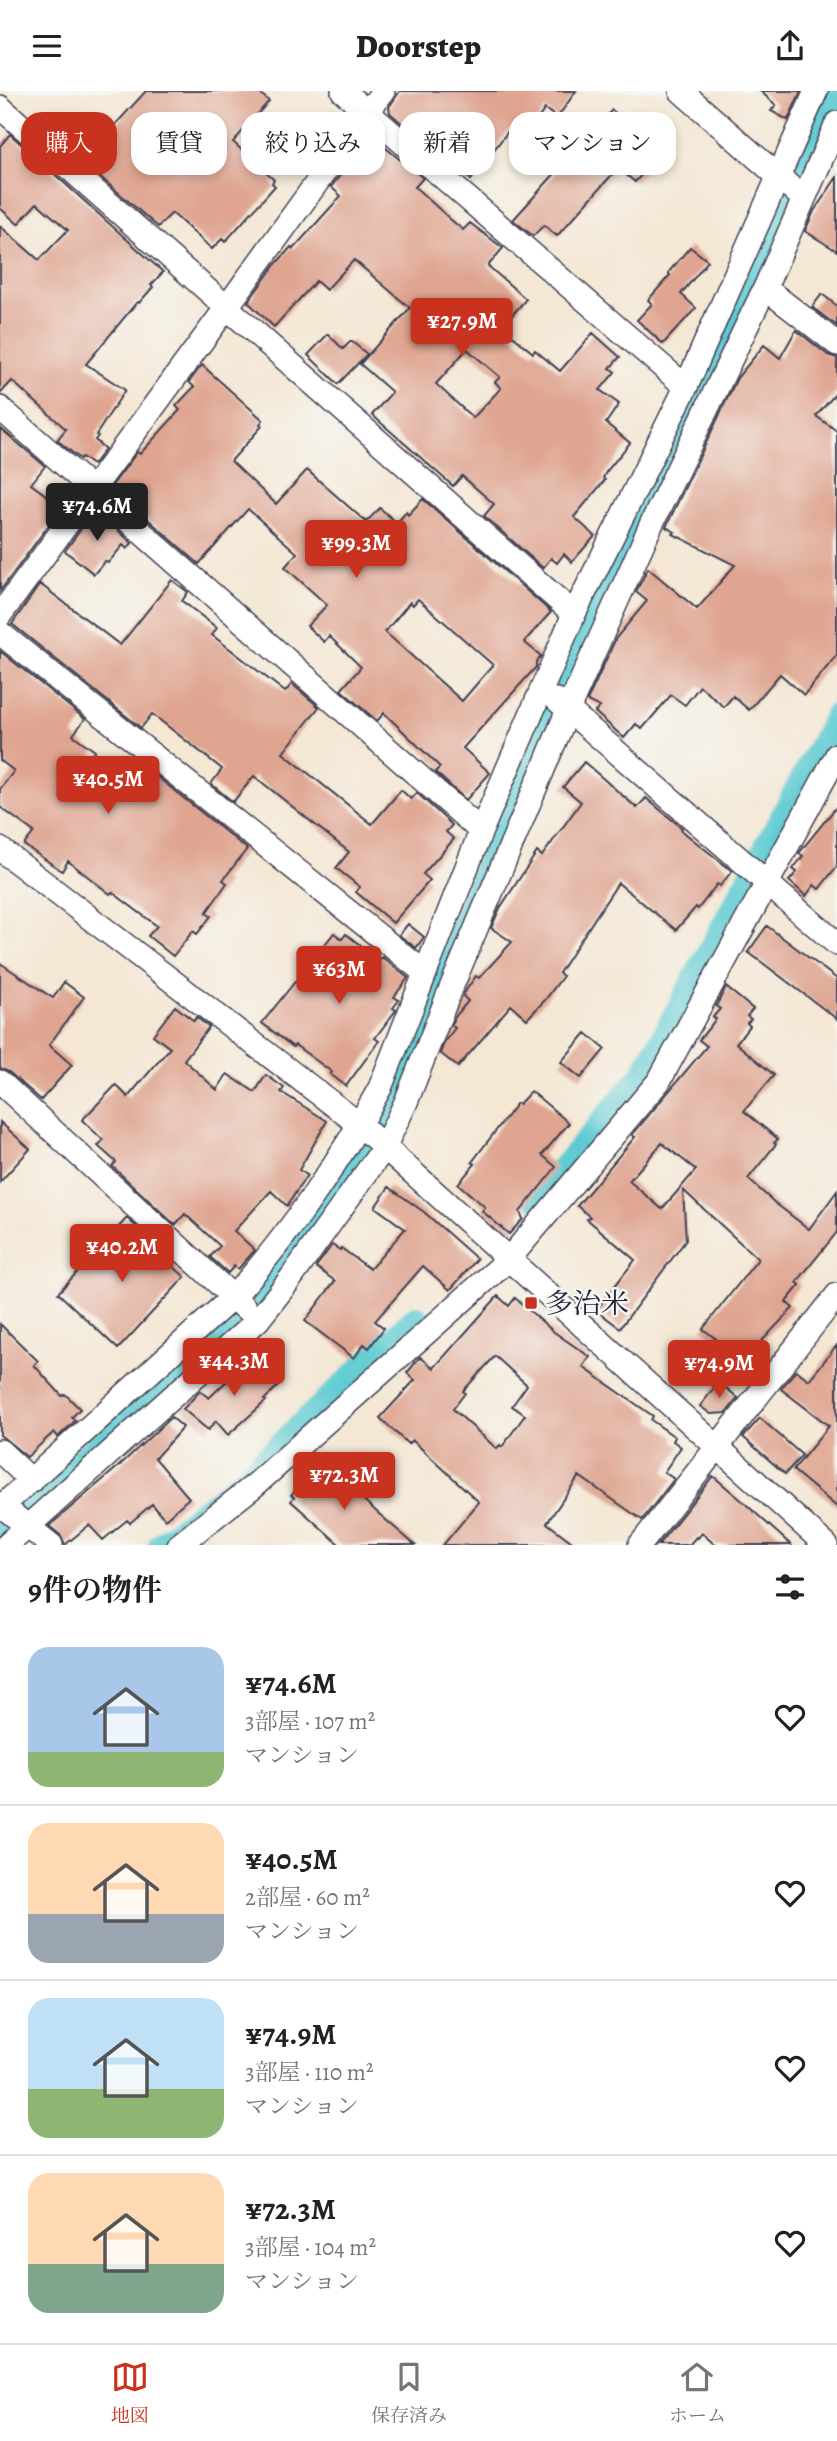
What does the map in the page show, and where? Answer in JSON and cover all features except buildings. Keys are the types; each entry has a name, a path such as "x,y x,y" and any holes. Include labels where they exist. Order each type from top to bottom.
{"street":[{"path":"343,91 367,112 383,91"},
{"path":"681,91 791,188"},
{"path":"7,1545 13,1514 32,1481 245,1308 291,1278 373,1136 380,1088 481,831 651,525 765,288 816,91"},
{"path":"0,107 575,614"},
{"path":"13,1514 245,1308 267,1260 373,1136 406,1102 451,988 556,700 575,614 686,387 791,188 837,123"},
{"path":"385,128 686,387"},
{"path":"0,615 322,175"},
{"path":"765,288 837,344"},
{"path":"0,408 481,831"},
{"path":"0,633 425,973"},
{"path":"556,700 837,944"},
{"path":"179,1545 255,1485 508,1260 659,1081 837,755"},
{"path":"0,849 373,1136 826,1545"},
{"path":"0,1082 245,1308"},
{"path":"640,1545 837,1295"},
{"path":"0,1451 32,1481"},
{"path":"13,1514 51,1545"}],"waterway":[{"path":"0,1530 155,1396 239,1315 276,1273 384,1120 476,892 581,645 712,367 836,91"},
{"path":"538,1198 644,1074 837,716"},
{"path":"161,1545 240,1483 416,1318"}],"place":[{"name":"多治米","path":"531,1303"}]}
